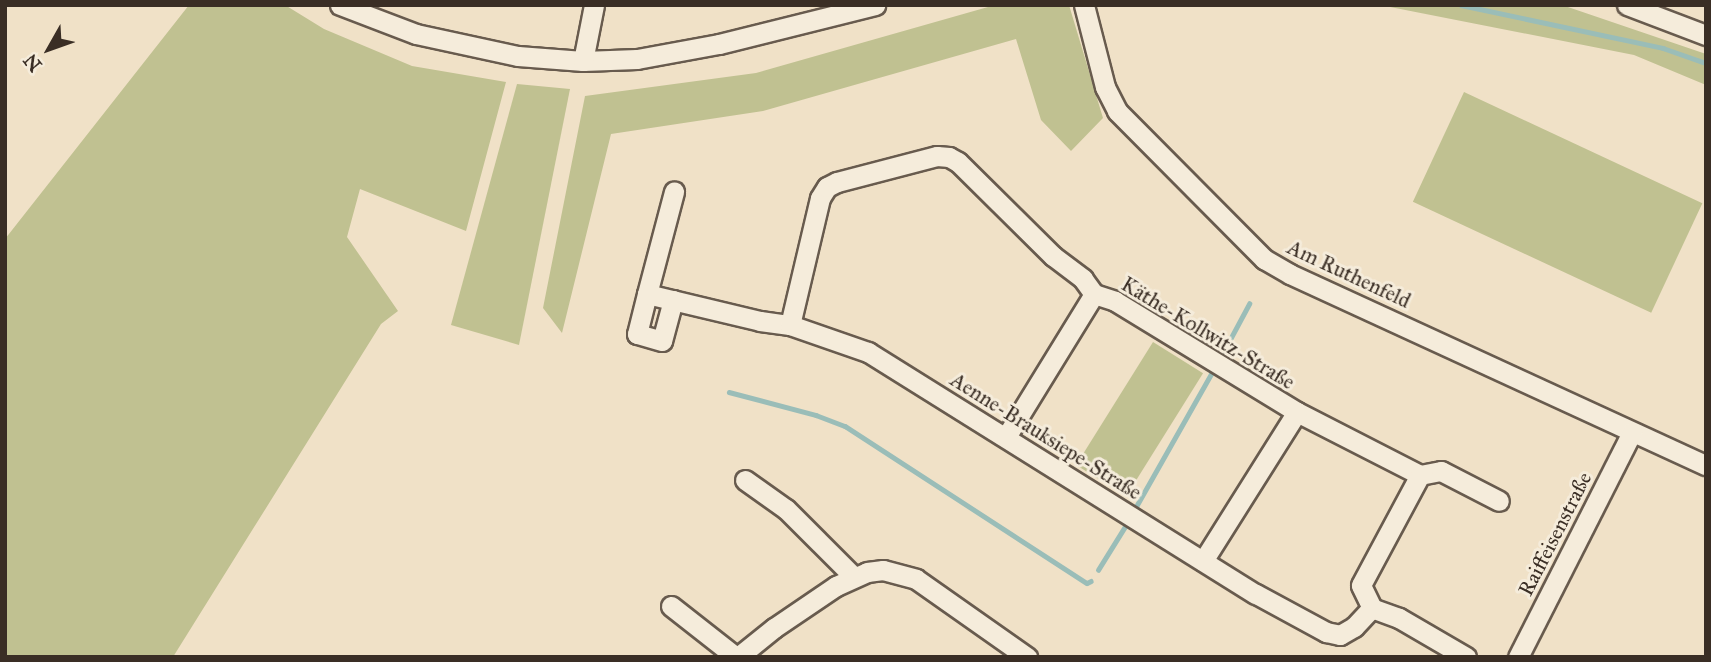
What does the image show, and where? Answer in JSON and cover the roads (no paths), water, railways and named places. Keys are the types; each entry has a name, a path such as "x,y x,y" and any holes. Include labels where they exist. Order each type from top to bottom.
{"street":[{"path":"340,5 416,34 517,56 583,61 638,59 719,44 875,5"},
{"path":"583,61 594,5"},
{"name":"Am Ruthenfeld","path":"1084,5 1105,87 1116,111 1264,259 1290,274 1706,465"},
{"path":"1627,5 1706,35"},
{"name":"Käthe-Kollwitz-Straße","path":"790,325 820,198 827,187 837,182 937,156 958,162 1053,257 1083,279 1094,294 1115,300 1297,412 1420,475"},
{"path":"673,300 662,341 637,334 674,192"},
{"name":"Aenne-Brauksiepe-Straße","path":"647,294 760,321 790,325 868,352 1256,594 1326,632 1340,635 1372,608"},
{"name":"Käthe-Kollwitz-Straße","path":"1006,437 1094,294"},
{"name":"Käthe-Kollwitz-Straße","path":"1203,561 1297,412"},
{"name":"Raiffeisenstraße","path":"1518,657 1632,432"},
{"path":"1466,657 1399,618 1372,608 1361,585 1420,475 1441,471 1499,501"},
{"path":"745,480 786,509 854,577"},
{"path":"671,606 737,657 807,604 854,577 883,570 916,579 1027,657"}],"waterway":[{"path":"1461,5 1663,48 1706,63"},
{"path":"1219,360 1249,304"},
{"path":"1133,512 1215,367"},
{"path":"729,392 816,415 845,426 1087,583 1091,581"},
{"path":"1098,570 1129,520"}]}
